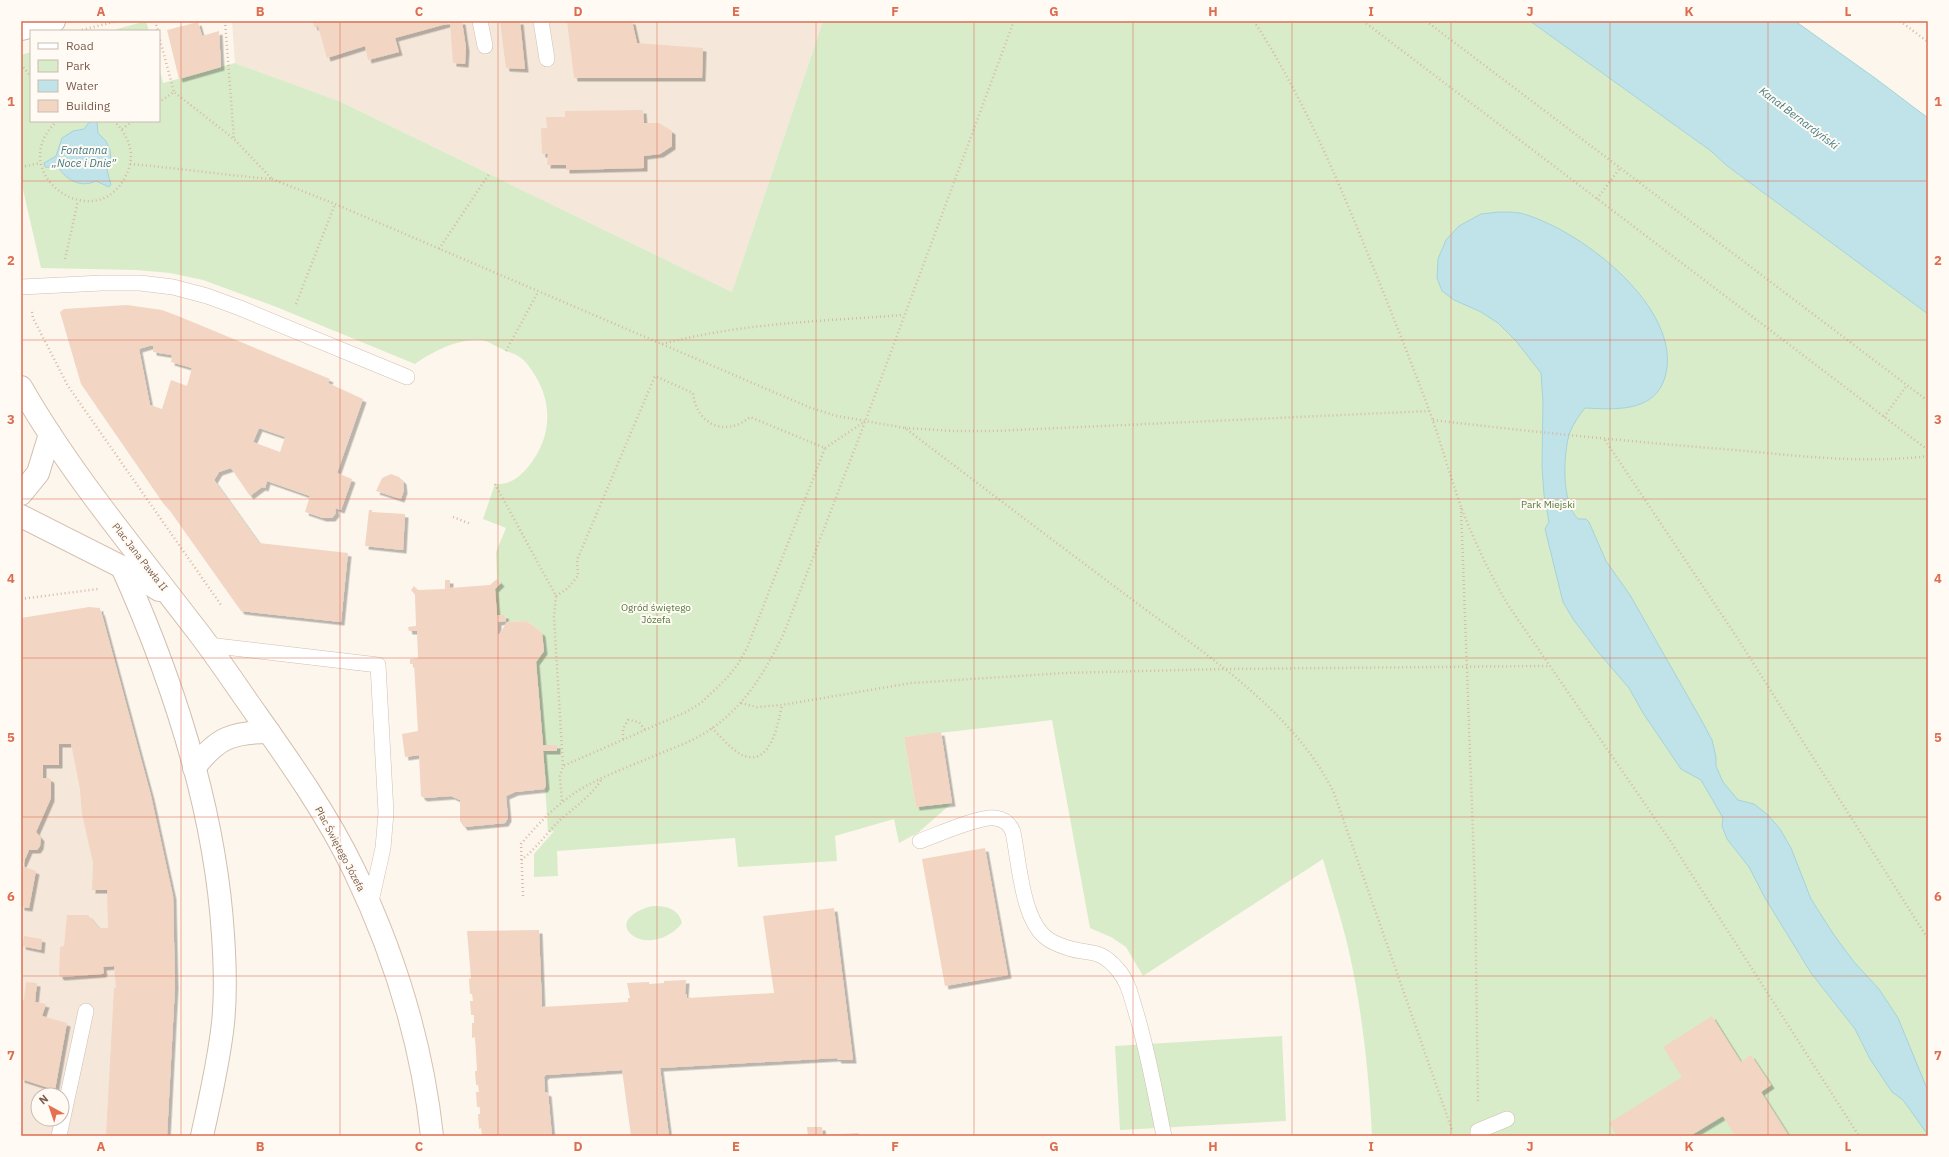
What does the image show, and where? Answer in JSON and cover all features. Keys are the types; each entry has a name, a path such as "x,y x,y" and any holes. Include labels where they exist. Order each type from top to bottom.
{"street":[{"path":"21,29 54,21"},
{"name":"Plac Jana Pawła II","path":"21,387 50,434 107,515 172,598"},
{"path":"21,494 38,473 50,434"},
{"name":"Plac Jana Pawła II","path":"21,516 122,567 172,598"},
{"path":"122,567 154,645 176,707 210,830 216,866 220,897 225,985 223,1023 202,1136"},
{"name":"Plac Świętego Józefa","path":"172,598 208,645 269,732 334,833 370,906 386,947 412,1031 424,1082 432,1136"},
{"path":"194,768 207,751 217,742 232,735 247,732 269,732"}],"lane":[{"path":"480,21 485,46"},
{"path":"541,21 547,59"},
{"path":"21,287 62,284 140,283 173,287 207,296 287,326 407,377"},
{"path":"208,645 378,665 386,813 383,848 370,906"},
{"path":"920,841 982,819 994,818 1003,820 1010,826 1014,832 1026,903 1035,924 1048,939 1068,948 1092,952 1108,959 1119,972 1128,987 1146,1044 1164,1136"},
{"path":"59,1136 86,1011"},
{"path":"1478,1134 1507,1119"}],"path":[{"path":"83,30 117,21"},
{"path":"225,21 234,139"},
{"path":"523,896 521,844 562,803 576,792 602,778 684,744 712,728 741,703 761,677 784,632 865,422 1014,21"},
{"path":"1254,21 1293,86 1315,130 1399,328 1429,411 1460,505 1492,577 1508,605 1669,839 1859,1136"},
{"path":"1363,21 1928,450"},
{"path":"1426,21 1928,401"},
{"path":"1900,21 1928,42"},
{"path":"160,40 174,92 234,139 272,179"},
{"path":"21,64 30,76"},
{"path":"160,101 174,92"},
{"path":"56,122 44,137 40,150 40,163 45,177 53,188 65,196 78,201 92,201 106,197 117,188 126,177 130,164 131,152 128,140 122,129 115,122"},
{"path":"122,129 132,122"},
{"path":"21,167 40,163"},
{"path":"130,164 169,167 212,174 272,179 335,204 811,408 837,416 865,422 905,428 954,431 994,431 1429,411"},
{"path":"1597,199 1620,168"},
{"path":"440,249 489,174"},
{"path":"62,284 63,268 78,201"},
{"path":"287,326 335,204"},
{"path":"506,351 538,292"},
{"path":"662,344 696,335 731,329 904,315"},
{"path":"32,318 68,386 221,604"},
{"path":"556,596 568,588 578,576 577,560 655,376 693,393 694,402 698,412 710,423 728,427 744,422 750,417 825,448"},
{"path":"1884,417 1907,385"},
{"path":"1432,420 1605,440 1854,460 1896,460 1928,456"},
{"path":"563,766 686,712 701,703 727,678 738,664 755,630 825,448 865,422"},
{"path":"905,428 1224,669 1258,697 1292,732 1316,762 1326,777 1353,846 1448,1122 1455,1136"},
{"path":"1605,440 1738,639 1928,938"},
{"path":"495,484 556,596 554,617 563,766 560,776 562,803"},
{"path":"1460,505 1475,889 1478,1134"},
{"path":"453,517 471,524"},
{"path":"21,599 99,589"},
{"path":"741,703 757,707 782,705 888,686 955,679 1064,673 1224,669 1467,668 1550,666"},
{"path":"712,728 742,755 750,757 758,755 766,750 772,742 782,705"},
{"path":"623,739 622,729 628,720 639,722 645,730"},
{"path":"521,860 529,854 560,821 593,792 602,778"}],"shaded area":[{"path":"232,21 823,21 732,292 339,101 235,63"},
{"path":"71,744 80,790 151,796 173,896 167,1136 21,1136 21,745"}],"green space":[{"path":"146,21 149,30 114,30"},
{"name":"Park Miejski","path":"823,21 1530,21 1711,151 1726,165 1928,314 1928,1136 1372,1136 1367,1065 1353,970 1323,859 1143,976 1126,947 1111,937 1090,928 1052,720 904,737 916,807 952,803 919,832 899,843 894,819 835,836 837,861 738,867 735,838 557,851 558,876 534,877 534,854 554,831 548,832 543,751 557,751 557,745 543,745 536,662 544,651 542,633 527,621 507,622 505,615 497,615 495,589 501,583 497,579 496,552 506,528 483,519 495,484 509,482 521,474 528,467 541,446 547,424 547,412 542,388 536,377 527,364 517,355 486,341 477,340 458,343 430,354 415,364 274,306 203,280 170,273 136,270 41,268 21,181 21,55 30,52 30,122 160,122 160,72 163,83 235,63 339,101 732,292"},
{"path":"653,906 667,907 671,909 678,914 682,923 678,928 659,939 638,939 627,930 626,925 628,920 636,912"},
{"path":"1282,1036 1286,1121 1120,1130 1115,1046"}],"water":[{"name":"Kanał Bernardyński","path":"1530,21 1795,21 1875,78 1928,118 1928,314 1726,165 1711,151"},
{"name":"Fontanna „Noce i Dnie”","path":"89,122 97,122 98,133 106,141 110,150 111,160 107,170 111,185 109,187 96,181 85,184 75,182 62,173 59,168 45,167 44,163 56,156 62,138 73,131 84,129"},
{"path":"1499,212 1520,213 1543,221 1569,234 1594,251 1618,271 1639,294 1656,318 1665,343 1667,368 1663,382 1657,393 1648,401 1625,408 1585,408 1570,432 1566,452 1565,477 1566,490 1572,511 1578,519 1586,519 1589,522 1606,561 1630,595 1703,723 1712,740 1716,757 1716,766 1723,782 1738,800 1754,804 1768,815 1780,829 1791,848 1811,899 1834,935 1854,962 1879,989 1898,1018 1928,1091 1928,1135 1903,1100 1892,1092 1870,1059 1855,1029 1811,973 1765,898 1749,867 1727,839 1722,826 1723,818 1701,780 1681,769 1643,713 1629,688 1598,652 1573,619 1563,602 1545,529 1549,522 1544,495 1542,466 1543,401 1541,373 1516,341 1498,323 1481,312 1454,300 1442,291 1437,278 1438,259 1446,240 1459,226 1481,214"}],"building":[{"path":"313,21 462,21 466,48 465,64 453,63 450,23 395,38 399,52 368,60 365,46 327,58 318,26 314,27"},
{"path":"500,21 520,21 525,69 506,68"},
{"path":"567,21 632,21 637,43 703,48 702,78 574,78"},
{"path":"198,22 202,36 219,31 221,67 179,79 167,30"},
{"path":"643,110 644,123 659,123 672,131 672,146 660,154 644,156 644,168 566,170 566,165 547,165 548,154 542,154 541,128 547,128 546,117 565,117 565,111"},
{"path":"127,305 162,310 330,379 328,383 363,399 337,473 352,479 341,510 335,508 336,513 332,518 323,518 305,512 310,496 267,481 265,488 262,487 250,496 231,468 219,472 214,480 259,543 348,553 341,622 241,611 163,503 81,384 60,312 64,309","holes":["153,346 153,352 172,355 171,362 192,368 187,386 171,380 162,409 150,405 139,349","259,428 285,437 280,452 253,442"]},
{"path":"391,474 399,477 403,481 404,490 401,499 376,491 382,478"},
{"path":"369,510 372,510 372,512 405,514 403,550 365,546"},
{"path":"497,579 501,583 495,589 497,615 505,615 506,621 498,622 498,636 507,622 527,621 542,633 544,651 536,662 543,745 557,745 557,751 543,751 546,786 544,789 515,792 506,796 508,818 505,823 464,827 460,821 460,800 451,796 424,798 421,796 419,755 405,757 402,734 418,731 414,664 410,664 410,659 418,658 417,631 409,631 408,627 416,626 415,595 411,590 414,586 418,590 445,589 445,580 450,580 450,588 490,585"},
{"path":"89,607 100,608 100,612 101,611 151,796 173,896 175,986 167,1136 106,1136 114,988 116,988 114,966 103,967 104,973 102,974 61,977 59,975 60,947 64,946 67,915 88,915 99,928 108,928 107,890 92,890 93,863 82,814 80,790 71,744 59,744 59,765 43,765 43,778 49,778 51,780 51,798 36,832 41,838 40,846 37,850 29,850 22,866 36,871 29,908 21,907 21,618"},
{"path":"941,732 952,803 916,807 904,737"},
{"path":"985,848 1008,975 945,986 922,859"},
{"path":"834,908 853,1060 838,1060 837,1058 660,1068 669,1136 631,1136 622,1070 546,1075 544,1077 545,1092 548,1093 552,1136 482,1136 481,1128 479,1129 478,1114 480,1114 480,1107 477,1107 476,1092 479,1092 478,1085 476,1085 475,1071 477,1071 475,1037 472,1038 472,1023 474,1023 474,1015 471,1015 470,1001 473,1001 472,994 470,994 469,979 471,978 467,931 539,930 542,1007 628,1002 628,998 630,998 627,983 649,982 649,984 664,983 664,981 686,980 685,994 687,994 687,998 774,993 763,916"},
{"path":"24,936 42,939 41,950 22,946"},
{"path":"26,982 37,983 35,1002 46,1004 42,1016 67,1023 56,1087 46,1087 21,1079 21,999 24,1000"},
{"path":"1712,1016 1741,1062 1751,1055 1771,1085 1761,1092 1789,1136 1735,1136 1723,1116 1690,1136 1617,1136 1609,1123 1682,1077 1663,1047"},
{"path":"807,1127 822,1127 823,1136 808,1136"},
{"path":"858,1133 860,1136 824,1136 824,1135"}],"park label":[{"name":"Ogród świętego Józefa","path":"656,612"}]}
